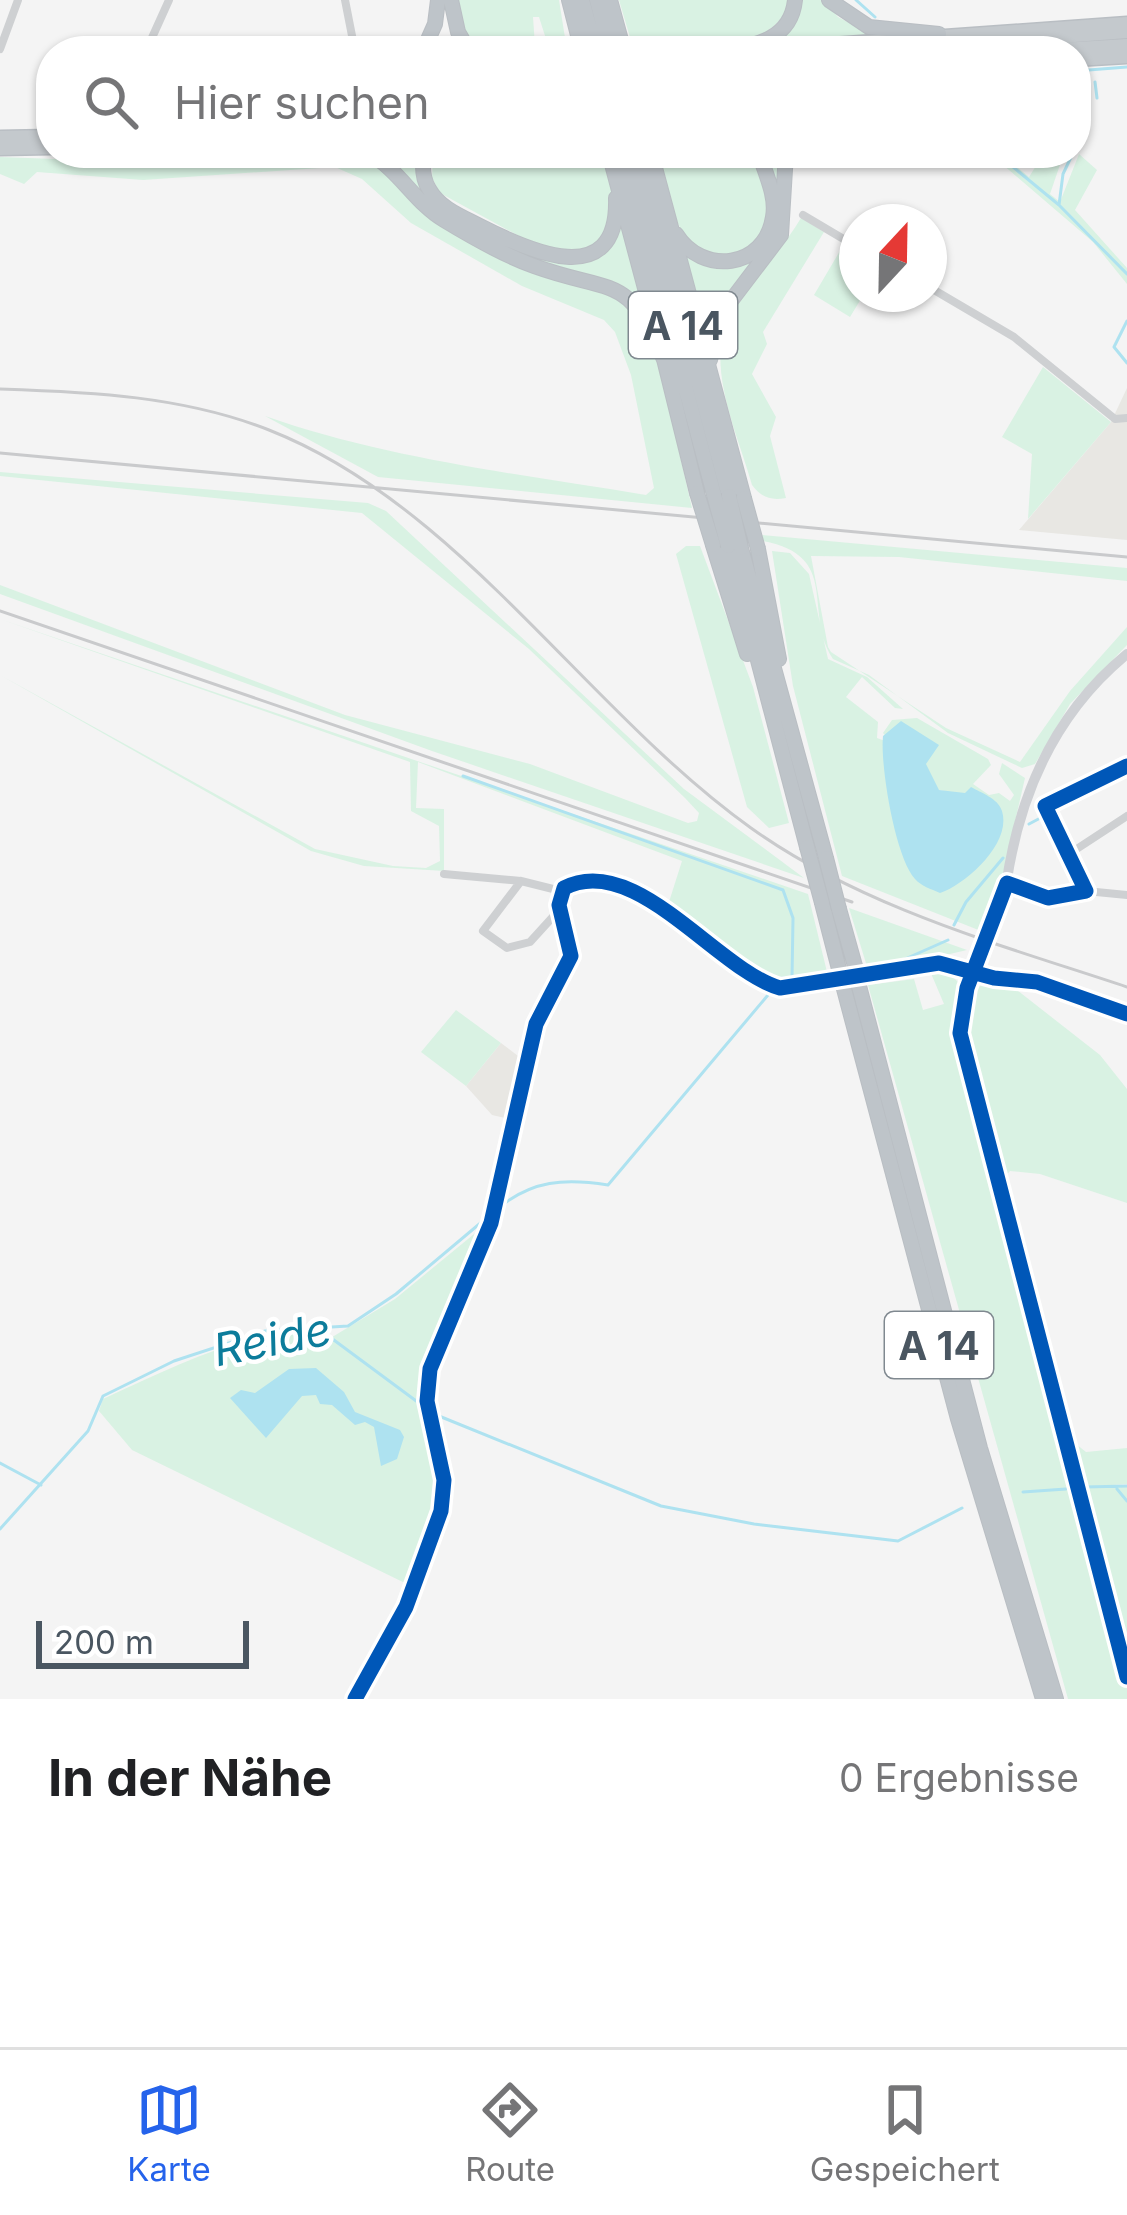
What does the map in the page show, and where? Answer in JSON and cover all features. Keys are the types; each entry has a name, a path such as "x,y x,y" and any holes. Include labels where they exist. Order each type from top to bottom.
{"highway":[{"path":"427,36 438,0"},
{"path":"451,0 462,36"},
{"path":"569,0 595,36"},
{"path":"582,0 597,36"},
{"path":"597,0 600,36"},
{"path":"774,36 790,20 795,0"},
{"path":"829,0 869,27 939,34"},
{"path":"603,36 612,3"},
{"path":"914,36 1127,27"},
{"path":"1034,36 1127,27"},
{"path":"1091,47 1127,45"},
{"path":"1091,59 1127,57"},
{"path":"0,137 36,136"},
{"path":"0,148 36,148"},
{"path":"390,168 429,210 465,232 537,267 582,276 622,293 644,314 665,362"},
{"path":"425,168 427,186 444,206 548,258 575,257 602,240 614,221 615,175"},
{"path":"613,168 697,493 727,546"},
{"name":"A 14","path":"628,168 729,496"},
{"name":"A 14","path":"641,168 729,496 727,546 822,903 847,968"},
{"path":"655,168 713,388"},
{"path":"667,213 692,252 712,262 745,259 767,238 773,221 774,206 763,168"},
{"path":"785,168 781,236 721,314 711,346 729,496 758,549 794,747"},
{"name":"A 14","path":"727,546 826,857 851,987 958,1419 1043,1699"},
{"name":"A 14","path":"851,987 1056,1699"}],"main road":[{"path":"973,972 1049,745 1085,692 1127,654"}],"street":[{"path":"0,49 18,0"},
{"path":"153,36 169,0"},
{"path":"344,0 352,36"},
{"path":"803,215 839,236"},
{"path":"947,297 1015,337 1114,419 1127,418"},
{"path":"1086,891 1045,806 1127,766"},
{"path":"1069,854 1127,816"},
{"path":"444,874 521,880 561,891 588,882 638,894 772,986 827,984 931,963 1037,982 1127,1014"},
{"path":"521,880 483,931 507,948 530,942 560,909"},
{"path":"1006,884 1048,898 1086,891 1127,895"},
{"path":"355,1699 406,1607 441,1511 444,1480 427,1401 433,1358 493,1213 536,1024 571,956 560,909 561,891"},
{"path":"973,972 962,1009 963,1060 1127,1677"}],"shaded area":[{"path":"1127,388 1127,540 1019,530 1111,422"},
{"path":"501,1043 522,1059 505,1118 492,1115 466,1086"}],"green space":[{"path":"459,0 559,0 565,36 545,36 539,17 533,17 534,36 469,36 462,25"},
{"path":"619,0 790,0 782,18 757,36 630,36"},
{"path":"799,0 823,0 838,17 873,35 860,36 776,36"},
{"path":"0,157 36,158 36,168 320,168 143,180 37,172 24,184 0,174"},
{"path":"1091,165 1097,170 1075,210 1127,268 1127,284 1093,242 1007,168 1018,168 1029,177 1035,168 1059,168 1050,194 1060,202 1073,168"},
{"path":"337,168 381,168 490,249 594,282 635,307 657,355 692,508 378,477 265,416 359,444 454,464 646,495 654,488 631,375 615,332 604,320 522,286 411,223 362,179"},
{"path":"395,168 423,168 425,189 522,250 594,252 618,213 644,300 602,279 509,250 431,200"},
{"path":"432,168 607,168 610,220 583,252 539,247 440,193"},
{"path":"661,168 759,168 771,215 758,245 732,255 712,256 685,235"},
{"path":"765,168 783,168 782,220 707,349 682,244 726,265 772,233"},
{"path":"801,218 824,232 763,332 767,344 752,374 776,417 770,436 786,498 775,499 752,485 725,397 720,351 733,310"},
{"path":"839,252 839,310 814,295"},
{"path":"1043,367 1111,422 1028,519 1032,454 1002,437"},
{"path":"0,472 368,503 386,511 684,789 804,878 432,751 0,594 0,585 345,715 530,764 688,823 697,821 699,813 685,798 529,649 362,513 0,476"},
{"path":"762,535 1127,568 1127,581 899,557 811,556 828,647 859,671 833,659 824,641 816,588 803,559 763,541"},
{"path":"686,546 700,546 753,687 789,823 769,828 747,807 676,554"},
{"path":"772,551 790,553 809,574 828,659 867,677 903,709 895,708 862,677 846,697 878,722 877,738 885,741 911,869 957,794 935,789 883,733 892,720 917,718 988,759 991,765 973,784 989,795 999,793 1010,801 1014,795 999,774 1002,763 1025,778 1003,874 981,931 842,876 793,686"},
{"path":"0,619 808,894 828,976 774,980 668,905 682,861 418,762 416,808 444,809 444,871 364,866 311,851 0,675 315,849 426,868 440,861 439,826 411,811 410,762"},
{"path":"1127,627 1127,645 1070,704 1035,764 1022,768 948,733 898,696 946,728 1020,762 1070,691"},
{"path":"849,908 967,950 869,973"},
{"path":"930,971 948,972 958,982 955,1049 1064,1459 1081,1489 967,1055 966,1015 975,987 981,980 1008,983 1100,1055 1127,1089 1127,1203 1040,1174 1010,1171 1005,1177 1076,1444 1086,1452 1127,1448 1127,1484 1085,1487 1127,1487 1127,1699 1068,1699 868,985 914,979 923,1010 944,1004"},
{"path":"456,1010 501,1043 466,1086 421,1052"},
{"path":"485,1225 428,1365 426,1408 329,1339 395,1299"},
{"path":"316,1327 427,1410 435,1499 409,1585 132,1450 99,1411 103,1399 207,1354 259,1337"}],"water":[{"path":"901,721 939,745 926,764 939,790 965,793 971,787 993,799 1002,811 994,849 974,872 940,893 917,881 908,868 890,810 883,736"},
{"path":"316,1368 344,1392 355,1412 400,1430 404,1437 397,1459 381,1466 374,1427 365,1422 355,1425 332,1405 320,1404 316,1395 302,1396 266,1438 230,1398 241,1390 255,1393 289,1369"}],"waterway":[{"path":"856,0 875,17"},
{"path":"1091,70 1127,67"},
{"path":"1095,82 1097,98"},
{"path":"1014,168 1059,205"},
{"path":"1066,168 1059,205 1127,274"},
{"path":"1127,321 1114,347 1127,363"},
{"name":"Reide","path":"1029,824 1127,772"},
{"path":"463,776 783,890 793,918 792,978"},
{"name":"Reide","path":"954,925 966,902 1003,858"},
{"name":"Reide","path":"861,971 896,963 948,940"},
{"name":"Reide","path":"771,979 833,975"},
{"name":"Reide","path":"497,1209 536,1187 577,1182 608,1185 768,995 766,988"},
{"name":"Reide","path":"0,1529 88,1431 103,1396 174,1361 265,1331 348,1326 396,1294 490,1215"},
{"path":"319,1329 427,1409"},
{"path":"434,1414 661,1506 754,1524 898,1541 962,1508"},
{"path":"0,1463 41,1485"},
{"path":"1085,1487 1127,1486"},
{"path":"1023,1492 1066,1489"},
{"path":"1117,1489 1127,1501"}],"railway":[{"path":"0,389 102,394 203,410 269,430 338,464 402,507 462,558 633,727 751,828 839,881 885,902 1127,987"},
{"path":"0,453 1127,557"},
{"path":"0,611 852,902"}],"cycle path":[{"path":"1127,766 1045,806 1086,891 1048,898 1007,883 967,988 960,1033 1127,1677"},
{"path":"355,1699 406,1607 441,1511 444,1480 427,1401 430,1369 491,1223 536,1024 571,956 559,905 564,888 591,881 619,885 675,917 756,977 780,988 939,963 994,978 1037,982 1127,1014"}]}
